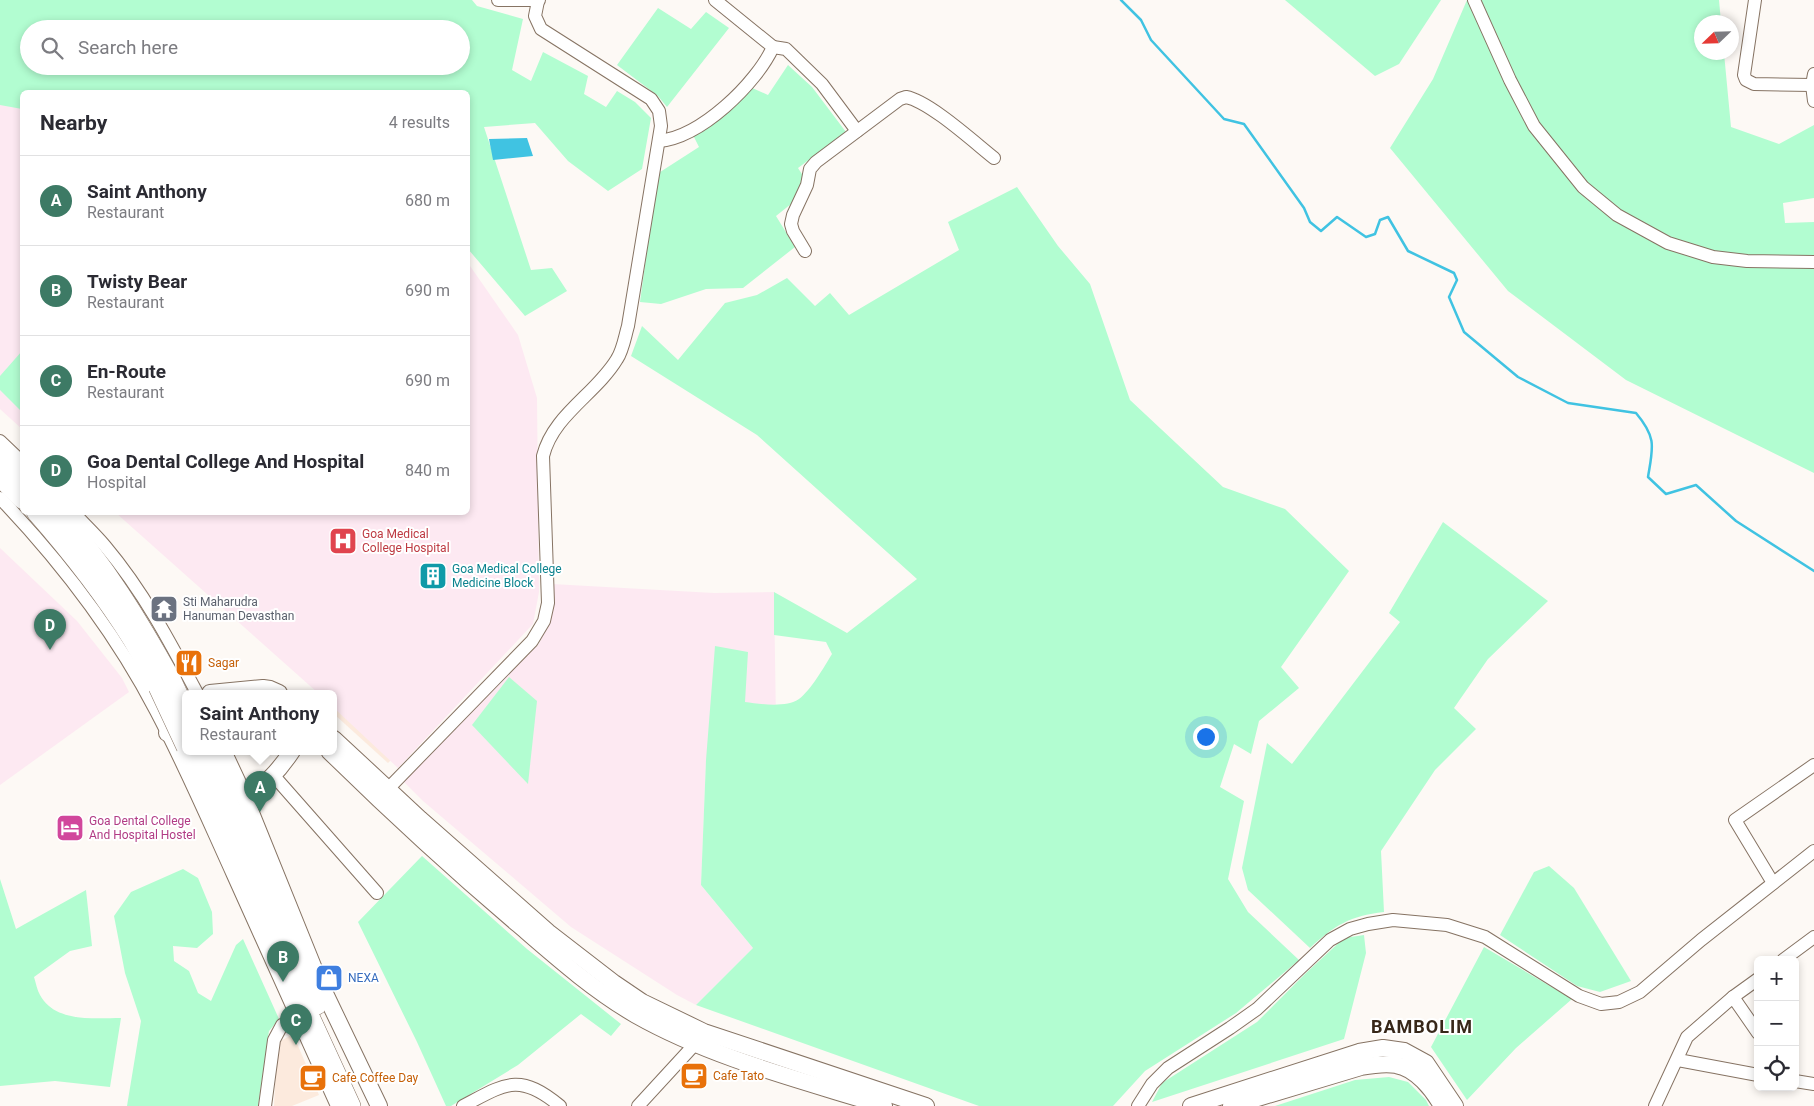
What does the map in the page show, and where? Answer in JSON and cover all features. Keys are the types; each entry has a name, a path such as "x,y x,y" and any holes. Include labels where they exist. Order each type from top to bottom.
{"highway":[{"path":"0,454 20,475"},
{"path":"0,477 20,497"},
{"path":"39,515 113,597"},
{"path":"60,515 84,543 113,597 138,634 165,684 182,735"},
{"path":"165,684 182,705"},
{"path":"190,755 352,1106"},
{"path":"214,755 363,1106"}],"main road":[{"path":"239,690 259,688 273,690"},
{"path":"157,711 182,702"},
{"path":"167,733 182,727"},
{"path":"337,741 383,794 499,908 578,976 612,1001 695,1044 884,1106"},
{"path":"214,755 245,798 328,1000 379,1106"},
{"path":"245,798 274,776 289,755"},
{"path":"334,755 548,932 642,1002 704,1032 926,1106"},
{"path":"1191,1106 1358,1052 1383,1048 1404,1051 1426,1063 1455,1106"},
{"path":"1231,1106 1361,1067 1380,1064 1398,1065 1418,1075 1442,1106"}],"street":[{"path":"383,794 532,641 544,621 548,604 543,456 546,443 561,422 618,358 628,326 659,142 661,126 659,111 652,99 541,28 535,16 538,0 498,0"},
{"path":"715,0 773,47 786,49 822,84 857,131"},
{"path":"1474,0 1510,80 1534,126 1583,187 1617,215 1668,243 1713,257 1814,262"},
{"path":"1755,0 1744,75 1746,80 1754,84 1813,79 1814,102"},
{"path":"659,142 669,140 697,126 727,105 750,82 768,58 773,47"},
{"path":"805,250 793,232 791,224 793,215 807,185 810,169 816,162 900,99 911,98 941,116 994,158"},
{"path":"0,441 20,460"},
{"path":"0,498 29,529 85,598 105,626 157,711 337,1106"},
{"path":"76,515 104,545 137,588 171,643 195,690"},
{"path":"1773,883 1735,820 1814,765"},
{"path":"274,776 377,893"},
{"path":"1138,1106 1152,1084 1168,1068 1258,1009 1330,940 1350,929 1394,920 1447,925 1484,937 1579,996 1601,1004 1620,1002 1640,992 1700,940 1814,852"},
{"path":"1788,956 1814,937"},
{"path":"1655,1106 1678,1060 1687,1037 1754,981"},
{"path":"1733,997 1754,1027"},
{"path":"265,1106 274,1040 282,1025 297,1017"},
{"path":"638,1106 695,1044"},
{"path":"1678,1060 1754,1074"},
{"path":"1799,1082 1814,1084"},
{"path":"463,1106 480,1102 499,1088 518,1084 543,1092 560,1106"}],"shaded area":[{"path":"0,91 20,95 20,427 0,409"},
{"name":"Goa Medical College Hospital","path":"470,266 518,335 537,398 539,592 533,624 398,768 337,711 337,690 315,690 118,515 470,515"},
{"path":"0,548 77,621 122,678 129,692 0,785"},
{"path":"552,584 714,593 774,592 776,722 706,761 701,885 753,948 696,1005 677,995 571,927 423,801 404,782 539,644 550,619"},
{"path":"337,704 393,758 388,763 337,717"},
{"path":"293,1034 319,1095 292,1106 274,1106 277,1043"}],"green space":[{"path":"0,0 472,0 477,6 523,19 512,70 531,81 543,52 588,76 584,94 606,107 617,91 635,102 651,118 642,169 608,191 568,161 535,123 484,127 531,270 552,268 567,291 525,316 470,251 470,90 20,90 20,109 0,105"},
{"path":"1285,0 1441,0 1399,64 1375,76"},
{"path":"1467,0 1719,0 1720,15 1694,15 1694,60 1725,60 1731,127 1779,144 1814,125 1814,198 1783,203 1785,223 1814,222 1814,473 1626,380 1508,291 1390,148 1433,79"},
{"path":"658,8 691,29 706,12 729,28 667,107 658,96 617,65"},
{"path":"788,65 812,87 846,132 798,168 811,188 776,216 795,247 743,288 706,289 661,304 640,302 657,174 699,147 693,135 750,87 768,95"},
{"path":"1017,187 1058,246 1090,284 1130,400 1223,487 1285,509 1349,571 1281,667 1299,688 1259,721 1251,754 1234,744 1220,787 1244,801 1228,879 1248,912 1299,960 1236,1013 1145,1071 1113,1106 979,1106 696,1005 753,948 701,885 706,760 715,646 748,652 745,702 773,705 794,702 808,690 832,654 826,642 774,635 774,592 847,633 917,579 757,435 631,356 642,326 678,360 725,303 757,295 787,278 815,306 830,293 849,315 959,250 948,222"},
{"path":"20,353 20,410 0,390 0,376"},
{"path":"1443,522 1548,601 1488,659 1454,708 1476,729 1435,770 1381,851 1384,912 1352,919 1327,933 1310,948 1248,890 1242,868 1267,743 1292,764 1400,622 1389,613"},
{"path":"509,677 537,701 528,784 472,725"},
{"path":"422,856 527,949 621,1024 611,1036 581,1014 518,1065 451,1106 446,1106 358,922"},
{"path":"1549,866 1574,888 1631,981 1600,992 1577,986 1500,935 1534,872"},
{"path":"183,869 198,878 212,912 213,934 197,948 173,946 174,961 189,971 198,993 211,1001 236,945 243,939 279,1019 269,1031 258,1106 127,1106 141,1021 125,973 114,916 131,892"},
{"path":"0,879 16,929 86,890 92,946 70,951 34,977 37,989 47,1004 65,1015 88,1018 121,1018 110,1087 55,1081 0,1086"},
{"path":"1364,935 1366,953 1344,1039 1152,1102 1162,1083 1257,1022 1344,938"},
{"path":"1484,947 1572,999 1516,1048 1467,1100 1431,1047"},
{"path":"1389,1077 1408,1082 1426,1100 1429,1106 1275,1106 1355,1080"}],"water":[{"path":"527,138 533,156 493,160 489,139"}],"waterway":[{"path":"1121,0 1141,20 1151,40 1224,119 1244,124 1304,208 1310,222 1321,231 1337,217 1366,237 1375,234 1380,220 1388,217 1408,251 1454,273 1457,280 1449,297 1464,332 1518,377 1568,403 1636,413 1647,429 1652,443 1648,477 1666,494 1696,485 1736,521 1814,571"}],"place":[{"name":"Goa Medical College Hospital","path":"343,541"},
{"name":"Goa Medical College Medicine Block","path":"433,576"},
{"name":"Sti Maharudra Hanuman Devasthan","path":"164,609"},
{"name":"Goa Dental College And Hospital","path":"50,650"},
{"name":"Sagar","path":"189,663"},
{"name":"Saint Anthony","path":"260,812"},
{"name":"Goa Dental College And Hospital Hostel","path":"70,828"},
{"name":"NEXA","path":"329,978"},
{"name":"Twisty Bear","path":"283,982"},
{"name":"En-Route","path":"296,1045"},
{"name":"Cafe Tato","path":"694,1076"},
{"name":"Cafe Coffee Day","path":"313,1078"}],"district":[{"name":"BAMBOLIM","path":"1422,1026"}]}
